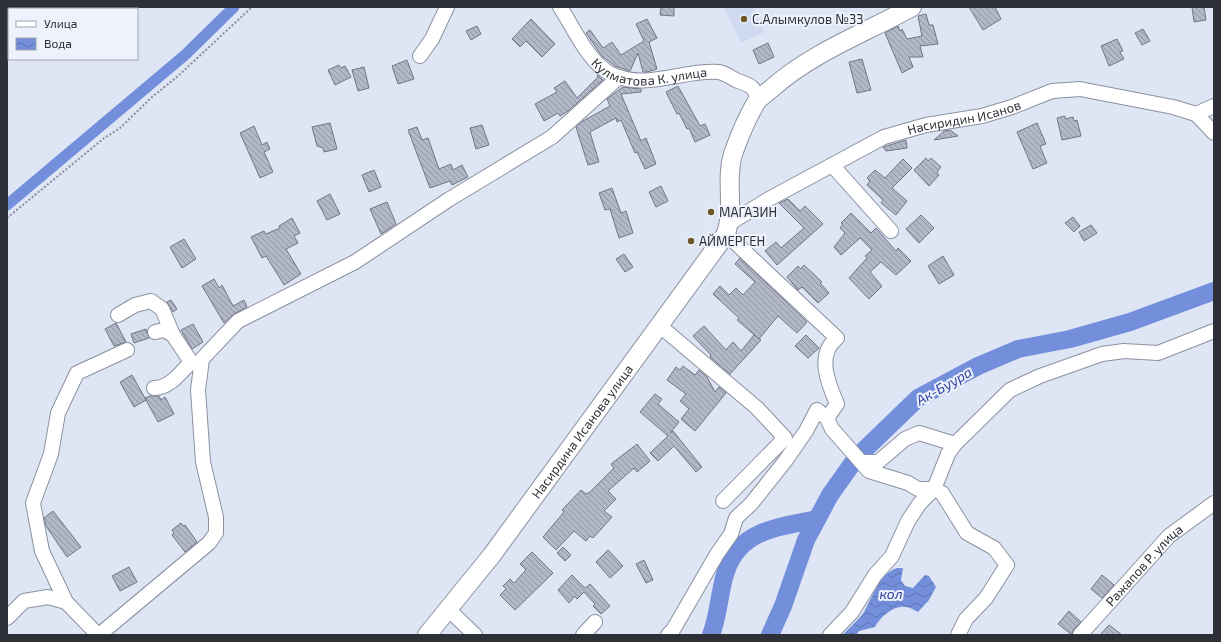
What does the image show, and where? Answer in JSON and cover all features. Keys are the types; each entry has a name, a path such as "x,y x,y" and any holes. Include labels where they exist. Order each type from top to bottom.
{"main road":[{"path":"728,229 733,154 758,100 783,78 837,45 912,7"},
{"name":"Насирдина Исанова улица","path":"427,635 492,555 660,326 728,229"}],"street":[{"path":"420,56 432,39 447,7"},
{"name":"Кулматова К. улица","path":"560,7 589,54 601,67 619,77 630,80 647,80 660,79 680,74 720,72 752,86 756,92 758,100"},
{"path":"154,388 163,388 196,364 238,321 355,262 448,200 552,137 619,77"},
{"name":"Насиридин Исанов","path":"728,229 832,165 884,137 926,125 982,116 1012,107 1052,91 1063,89 1080,89 1173,107 1196,114"},
{"path":"1214,106 1196,114 1214,133"},
{"path":"832,165 891,231"},
{"path":"728,229 837,338 827,350 825,371 837,404 827,418"},
{"path":"118,314 135,305 151,301 162,309 173,335 196,364 202,462 216,517 216,533 208,543 99,635 66,602 42,551 33,503 51,454 58,413 78,373 127,350"},
{"path":"660,326 757,408 785,438 723,501"},
{"path":"155,332 164,330 173,335"},
{"path":"830,635 852,612 875,575 892,556 908,521 920,503 934,489 948,454 955,444 1010,390 1040,376 1102,354 1124,351 1158,353 1214,331"},
{"path":"668,635 673,630 717,554 731,534 736,518 751,504 786,460 806,431 817,410 827,418 832,429 869,471 908,483 918,489 934,489 942,493 948,500 967,533 994,548 1007,565 986,598 966,619 958,635"},
{"path":"862,462 878,462 905,439 919,433 955,444"},
{"name":"Ражапов Р. улица","path":"1080,635 1169,536 1214,503"},
{"path":"7,618 24,600 48,597 66,602"},
{"path":"448,609 475,635"},
{"path":"584,635 595,622"}],"path":[{"path":"7,218 84,154 120,128 152,97 178,76 252,7"}],"shaded area":[{"name":"С.Алымкулов №33","path":"724,7 753,7 764,32 741,43"}],"water":[{"name":"кол","path":"897,568 903,568 901,580 905,586 913,588 925,575 929,576 936,587 929,600 918,612 908,607 897,608 888,612 880,619 875,627 859,631 856,635 843,635 864,612 881,580"}],"building":[{"path":"661,7 674,7 674,16 660,15"},
{"path":"969,7 995,7 1001,19 983,30"},
{"path":"1192,7 1204,7 1206,20 1194,22"},
{"path":"926,14 929,25 933,25 938,44 920,46 923,57 909,57 913,67 902,73 885,33 898,26 900,31 902,29 907,39 922,36 918,16"},
{"path":"531,19 555,44 542,57 526,41 520,47 512,39"},
{"path":"647,19 657,38 649,42 657,69 647,72 643,72 638,53 630,71 615,66 602,56 586,33 590,30 603,48 612,42 621,55 644,41 636,24"},
{"path":"477,26 481,34 471,40 466,31"},
{"path":"1143,29 1150,41 1142,45 1135,33"},
{"path":"1117,39 1123,51 1120,52 1124,59 1109,66 1101,46"},
{"path":"768,43 774,57 759,64 753,50"},
{"path":"862,59 871,90 857,93 849,62"},
{"path":"407,60 414,79 398,84 392,66"},
{"path":"339,65 341,68 345,66 351,77 335,85 328,70"},
{"path":"364,67 369,88 358,91 352,70"},
{"path":"597,75 603,80 568,111 560,116 558,113 544,121 535,104 557,92 554,88 565,81 577,98 598,77"},
{"path":"678,86 700,126 705,124 710,135 695,142 689,128 687,129 679,113 677,114 666,92"},
{"path":"623,87 641,89 641,92 621,94 641,141 646,138 656,164 645,169 637,152 635,153 621,120 617,122 616,118 590,132 599,162 588,165 576,127 583,121 610,106 607,99"},
{"path":"1065,116 1065,119 1073,117 1074,121 1077,120 1081,136 1062,140 1057,118"},
{"path":"330,123 337,149 324,152 323,148 317,146 312,127"},
{"path":"1037,123 1046,144 1040,146 1047,163 1033,169 1017,132"},
{"path":"482,125 489,145 476,149 470,128"},
{"path":"254,126 262,145 267,142 270,149 264,152 273,172 260,178 240,133"},
{"path":"417,127 422,140 428,138 439,169 451,164 453,170 462,165 468,177 452,185 450,181 430,188 408,130"},
{"path":"950,130 958,136 934,140 944,131"},
{"path":"906,140 907,148 886,151 883,147"},
{"path":"926,158 928,161 931,158 941,167 937,172 939,175 929,186 914,170"},
{"path":"903,159 912,168 892,188 907,201 896,215 881,203 883,200 867,185 870,181 867,178 875,170 885,178"},
{"path":"374,170 381,187 369,192 362,175"},
{"path":"661,186 668,201 656,207 649,192"},
{"path":"612,188 621,213 626,211 633,233 619,238 610,209 605,210 599,193"},
{"path":"330,194 340,214 327,220 317,201"},
{"path":"788,199 800,211 805,206 823,224 777,265 765,251 776,242 781,248 804,228 779,203"},
{"path":"387,202 396,224 381,234 370,209"},
{"path":"851,213 871,233 876,228 896,251 898,248 911,261 896,275 881,262 870,272 882,286 869,299 849,278 867,258 865,256 872,250 860,238 841,255 834,247 845,233 840,228 843,224 841,223"},
{"path":"921,215 934,228 919,243 906,229"},
{"path":"1073,217 1080,226 1074,232 1065,223"},
{"path":"292,218 300,233 294,236 298,243 286,249 301,274 284,285 266,256 262,258 251,237 264,231 266,234 280,228 279,226"},
{"path":"1091,225 1097,233 1084,241 1079,232"},
{"path":"184,239 196,259 182,268 170,247"},
{"path":"624,254 633,267 625,272 616,259"},
{"path":"943,256 954,275 939,284 928,266"},
{"path":"740,258 807,322 797,333 778,316 759,339 737,320 739,318 713,294 720,286 729,295 736,288 743,295 755,282 735,264"},
{"path":"804,265 822,282 820,283 829,293 818,303 802,287 798,290 787,277 798,266 801,269"},
{"path":"214,279 219,288 222,285 233,306 244,300 247,307 234,314 224,323 202,286"},
{"path":"171,300 177,309 173,312 167,302"},
{"path":"116,323 126,342 114,346 105,329"},
{"path":"193,324 203,342 192,349 181,330"},
{"path":"704,326 726,350 733,342 741,351 754,335 761,340 730,374 710,357 711,355 693,336"},
{"path":"146,329 149,338 134,343 131,334"},
{"path":"806,335 819,348 808,358 795,346"},
{"path":"683,366 695,375 699,370 707,377 715,392 719,387 726,393 695,431 681,419 689,409 680,401 686,394 667,380 676,367 680,370"},
{"path":"132,375 146,400 134,407 120,382"},
{"path":"655,394 662,399 658,404 679,422 670,433 673,431 702,467 696,472 674,446 658,461 650,453 668,436 640,412"},
{"path":"150,396 159,396 161,400 165,397 174,414 158,422 145,398"},
{"path":"637,444 650,461 637,472 634,468 608,491 616,499 604,511 612,517 593,538 590,536 586,541 574,531 556,550 543,537 564,512 562,510 581,490 586,494 590,492 614,468 611,464"},
{"path":"53,511 81,547 67,557 46,526 44,518"},
{"path":"181,523 183,526 185,525 197,542 185,552 172,535 174,533 172,530"},
{"path":"563,547 571,555 565,561 557,553"},
{"path":"608,550 623,566 610,578 596,562"},
{"path":"532,552 553,573 515,610 500,595 506,589 503,586 510,579 514,583 526,570 520,564"},
{"path":"644,560 653,580 646,583 636,564"},
{"path":"129,567 137,582 120,591 112,576"},
{"path":"572,575 585,588 590,584 610,606 601,614 593,606 595,604 584,592 577,599 575,596 569,603 558,590"},
{"path":"1102,575 1114,585 1102,598 1091,589"},
{"path":"1069,611 1081,622 1073,630 1072,635 1058,624"},
{"path":"1109,625 1122,635 1100,635"}],"waterway":[{"path":"7,205 185,55 234,7"},
{"name":"Ак-Буура","path":"770,635 783,606 806,540 830,495 857,457 918,398 978,366 1018,349 1070,339 1130,322 1214,291"},
{"path":"711,635 724,578 730,562 738,550 759,534 786,525 817,519"}],"place":[{"name":"С.Алымкулов №33","path":"744,19"},
{"name":"МАГАЗИН","path":"711,212"},
{"name":"АЙМЕРГЕН","path":"691,241"}]}
